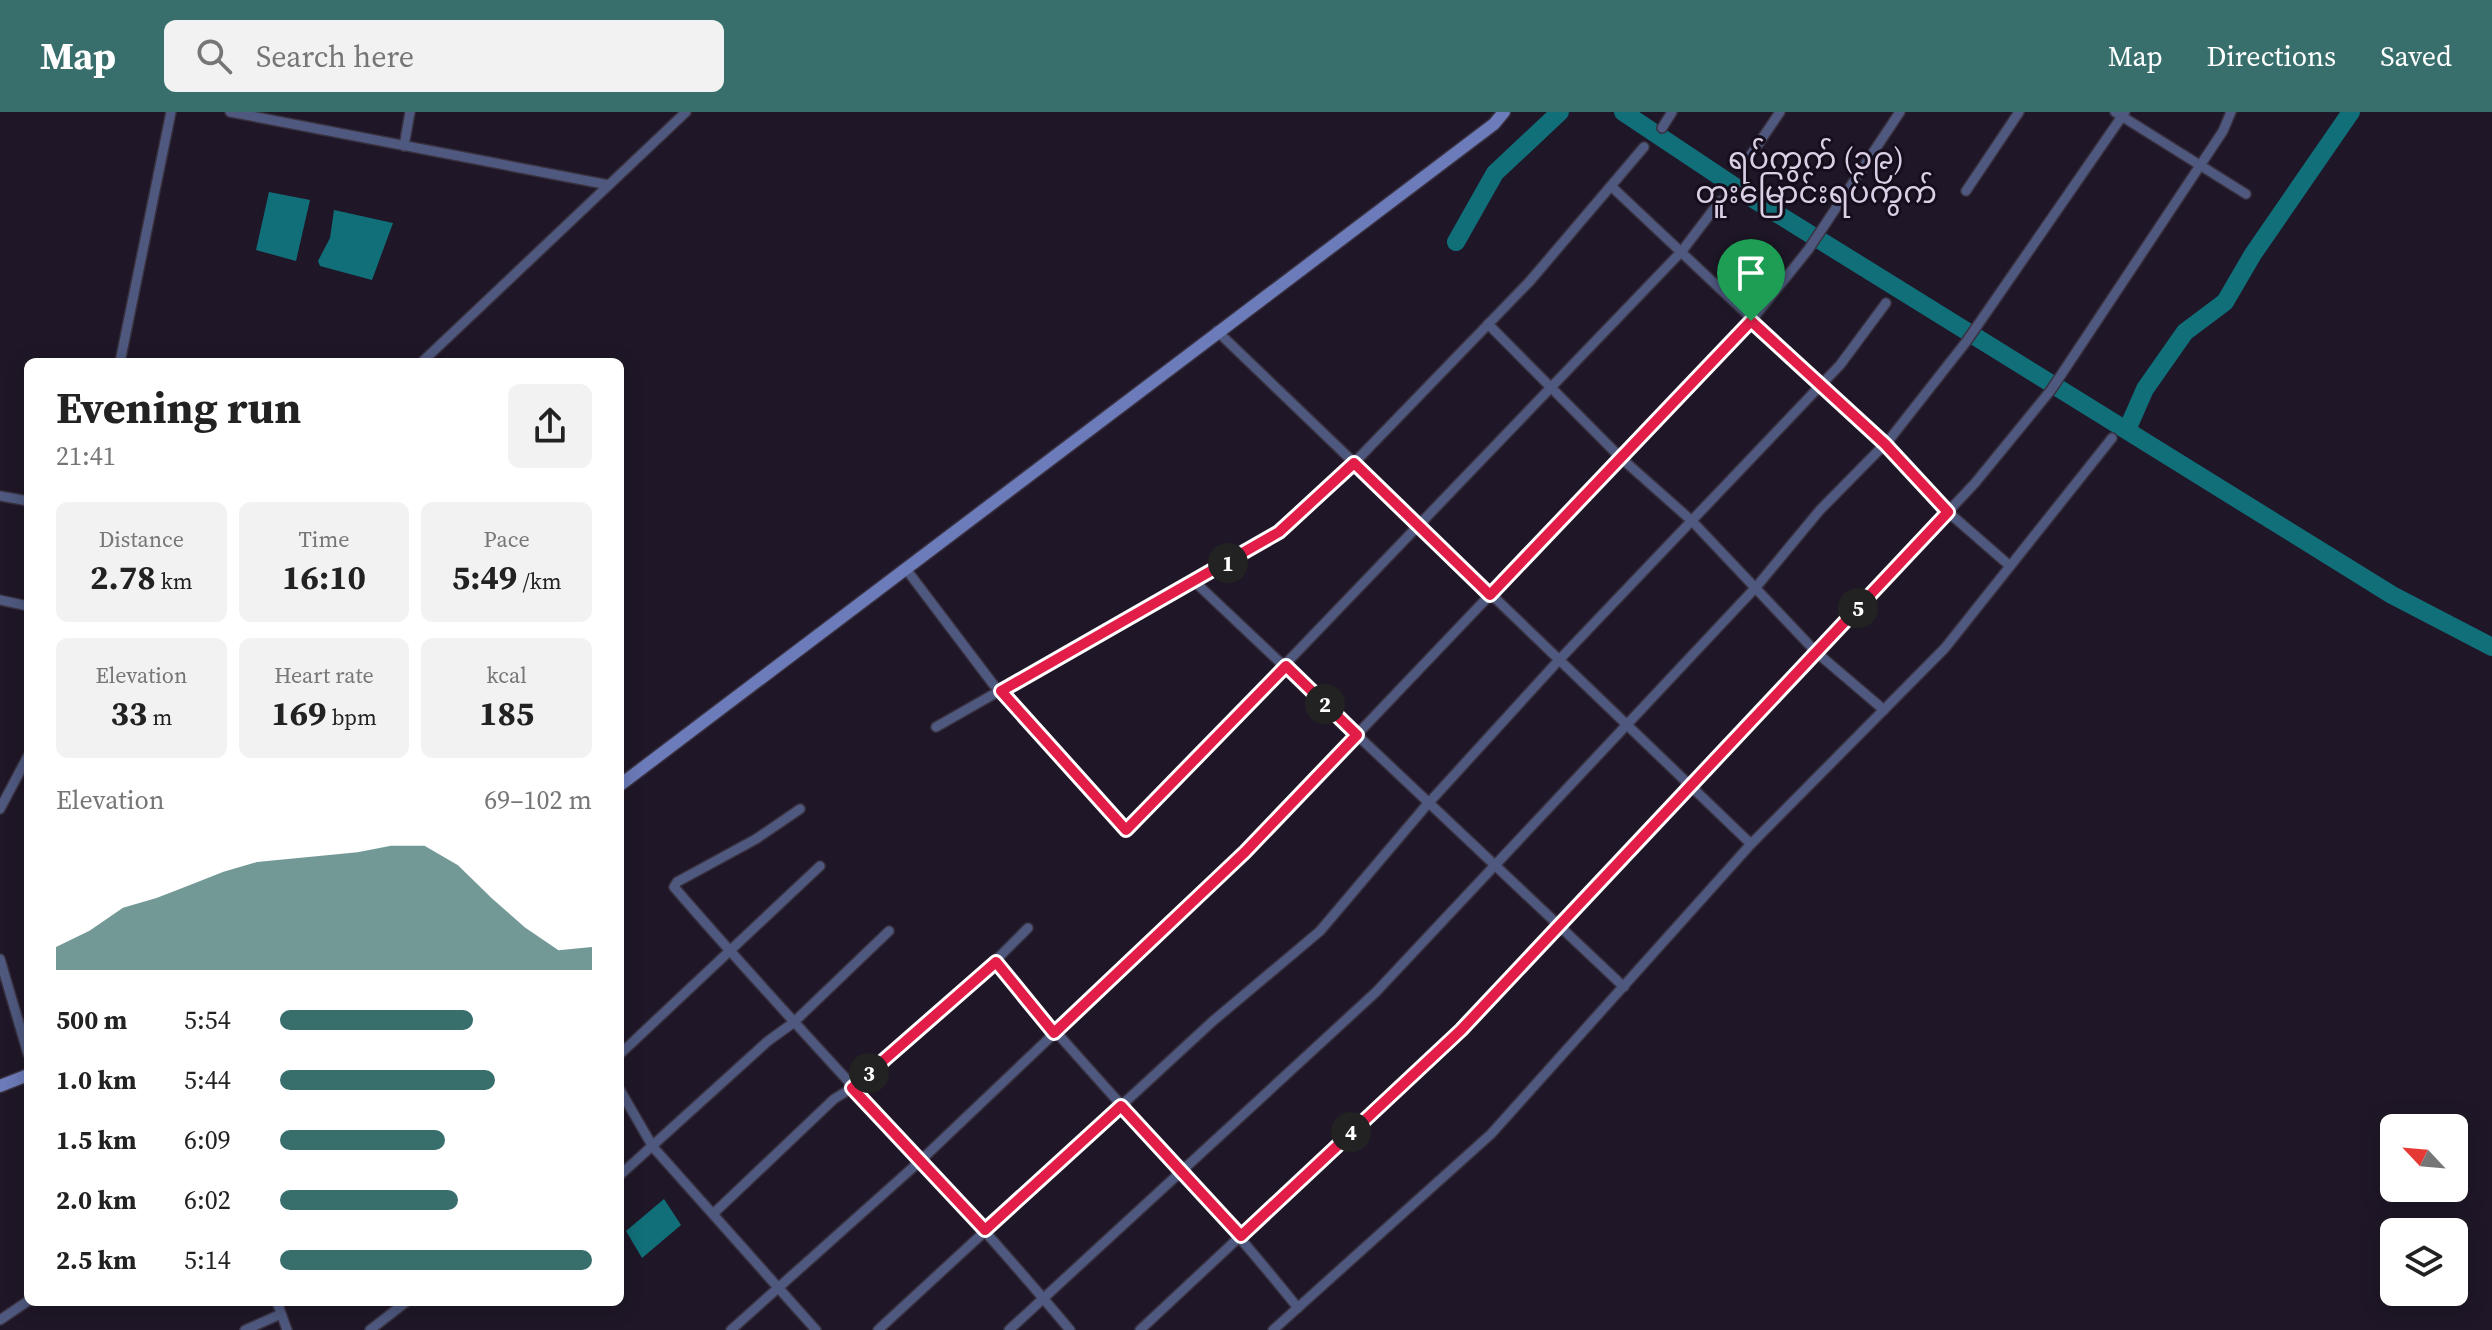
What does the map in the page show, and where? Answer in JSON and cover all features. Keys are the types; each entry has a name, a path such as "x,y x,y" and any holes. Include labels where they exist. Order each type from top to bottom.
{"main road":[{"path":"624,782 1494,124 1504,112"},
{"path":"0,1086 24,1077"}],"street":[{"path":"121,358 171,112"},
{"path":"230,112 609,185"},
{"path":"404,146 410,112"},
{"path":"426,358 686,112"},
{"path":"1662,128 1672,112"},
{"path":"1744,165 1780,112"},
{"path":"731,1330 919,1162 1245,852 1751,321 1808,250 1900,112"},
{"path":"1966,191 2019,112"},
{"path":"1140,1330 1461,1030 1948,512 2051,390 2223,131 2231,112"},
{"path":"1009,1330 1376,992 1624,724 1757,586 1820,510 1885,444 1966,342 2121,113 2246,194"},
{"path":"936,727 1196,583 1279,532 1354,463 1488,324 1612,187 1644,147"},
{"path":"1612,187 1885,444 1948,512 2010,566"},
{"path":"906,569 1001,691 1126,830 1682,251 1720,201"},
{"path":"878,1330 1121,1106 1320,931 1430,801 1559,660 1822,384 1886,303"},
{"path":"1488,324 1621,458 1692,521 1757,586 1816,652 1884,710"},
{"path":"1217,331 1751,844"},
{"path":"1273,1330 1491,1134 1751,844 1945,648 2112,438"},
{"path":"0,496 24,500"},
{"path":"1196,583 1624,987"},
{"path":"0,600 24,605"},
{"path":"0,809 24,764"},
{"path":"800,809 674,885 793,1023 985,1230 1070,1330"},
{"path":"624,1050 820,866"},
{"path":"713,1214 834,1099 852,1088 996,962 1028,928"},
{"path":"624,1172 768,1041 793,1023 889,931"},
{"path":"0,959 24,1040"},
{"path":"996,962 1054,1033 1241,1236 1298,1308"},
{"path":"624,1097 653,1147 816,1330"},
{"path":"0,1320 24,1304"},
{"path":"278,1306 287,1330"},
{"path":"370,1330 401,1306"},
{"path":"245,1330 281,1314"}],"water":[{"path":"269,192 310,200 296,261 256,250"},
{"path":"334,210 393,223 372,280 320,266 318,261 330,238"},
{"path":"664,1199 681,1225 642,1258 626,1231"}],"waterway":[{"path":"1456,242 1495,173 1560,112"},
{"path":"1623,112 1755,200 2392,595 2492,647"},
{"path":"2127,430 2145,389 2185,332 2225,302 2253,254 2351,112"}],"district":[{"name":"ရပ်ကွက် (၁၉) တူးမြောင်းရပ်ကွက်","path":"1816,175"}],"route":[{"path":"1751,321 1885,444 1948,512 1461,1030 1241,1236 1121,1106 985,1230 852,1088 996,962 1054,1033 1245,852 1357,735 1286,666 1126,830 1001,691 1196,583 1279,532 1354,463 1490,595 1751,321"}]}
